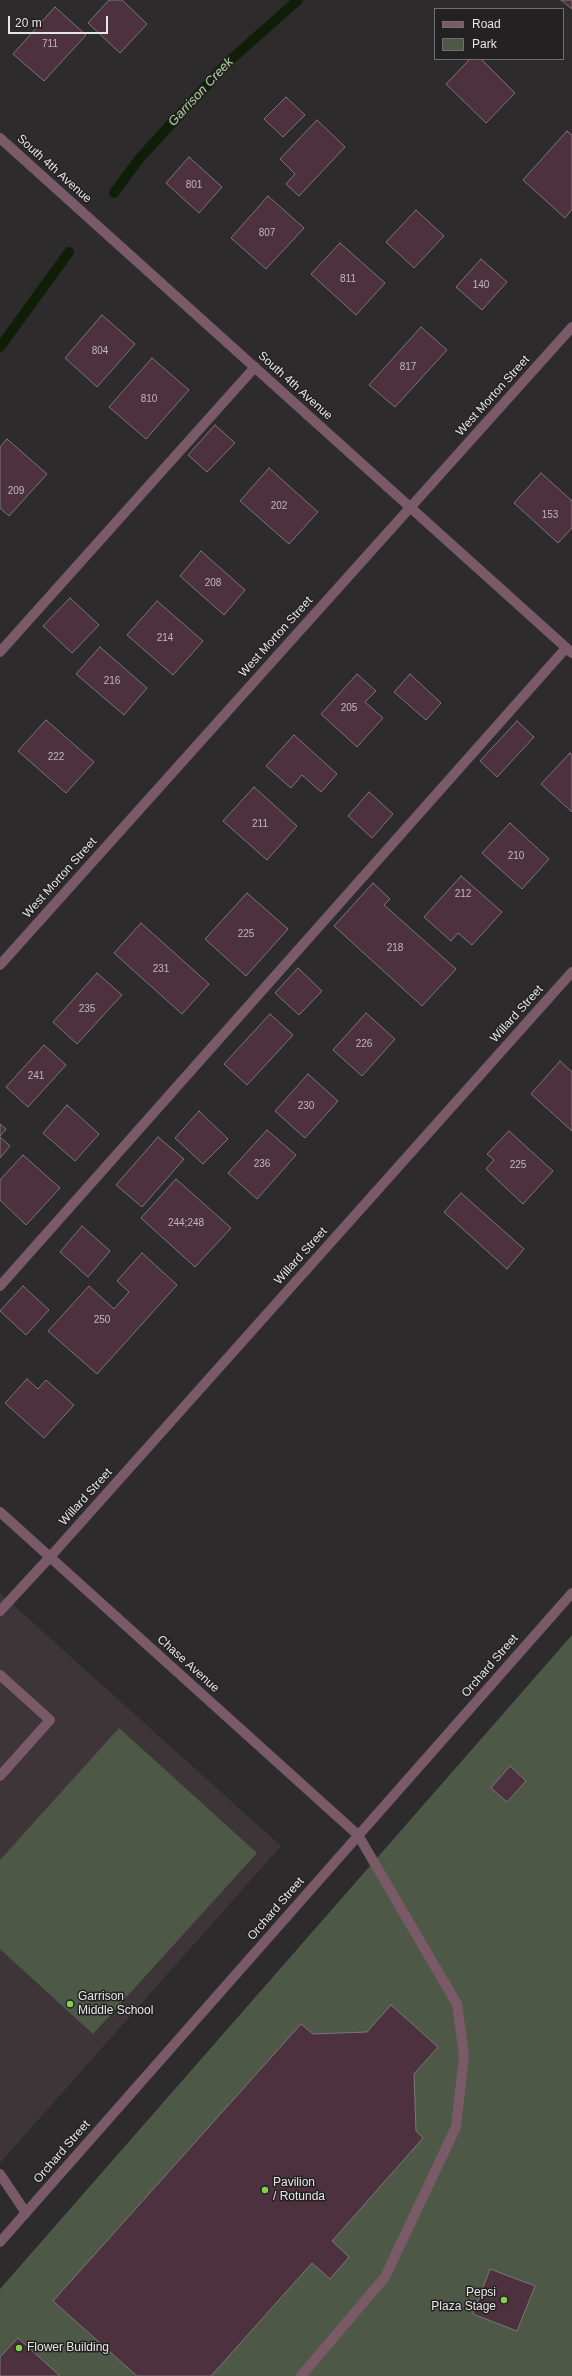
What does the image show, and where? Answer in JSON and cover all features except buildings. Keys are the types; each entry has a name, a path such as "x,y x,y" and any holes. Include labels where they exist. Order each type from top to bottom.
{"street":[{"name":"South 4th Avenue","path":"0,138 569,651"},
{"name":"West Morton Street","path":"0,965 572,326"},
{"path":"0,652 255,367"},
{"path":"0,1286 569,651"},
{"name":"Willard Street","path":"0,1611 50,1557 572,972"},
{"name":"Chase Avenue","path":"0,1512 358,1835 457,2004 464,2056 456,2127 385,2277 301,2376"},
{"name":"Orchard Street","path":"0,2242 572,1593"},
{"path":"0,1675 50,1720 0,1776"},
{"path":"0,2174 26,2213"}],"shaded area":[{"name":"Garrison Middle School","path":"0,1593 281,1846 0,2163"}],"green space":[{"path":"572,1635 572,2376 0,2376 0,2289"},
{"path":"119,1728 257,1853 93,2034 0,1949 0,1860"}],"waterway":[{"name":"Garrison Creek","path":"114,193 139,159 227,63 298,0"},
{"name":"Garrison Creek","path":"0,347 69,252"}],"place":[{"name":"Garrison Middle School","path":"70,2004"},
{"name":"Pavilion / Rotunda","path":"265,2190"},
{"name":"Pepsi Plaza Stage","path":"504,2300"},
{"name":"Flower Building","path":"19,2348"}]}
